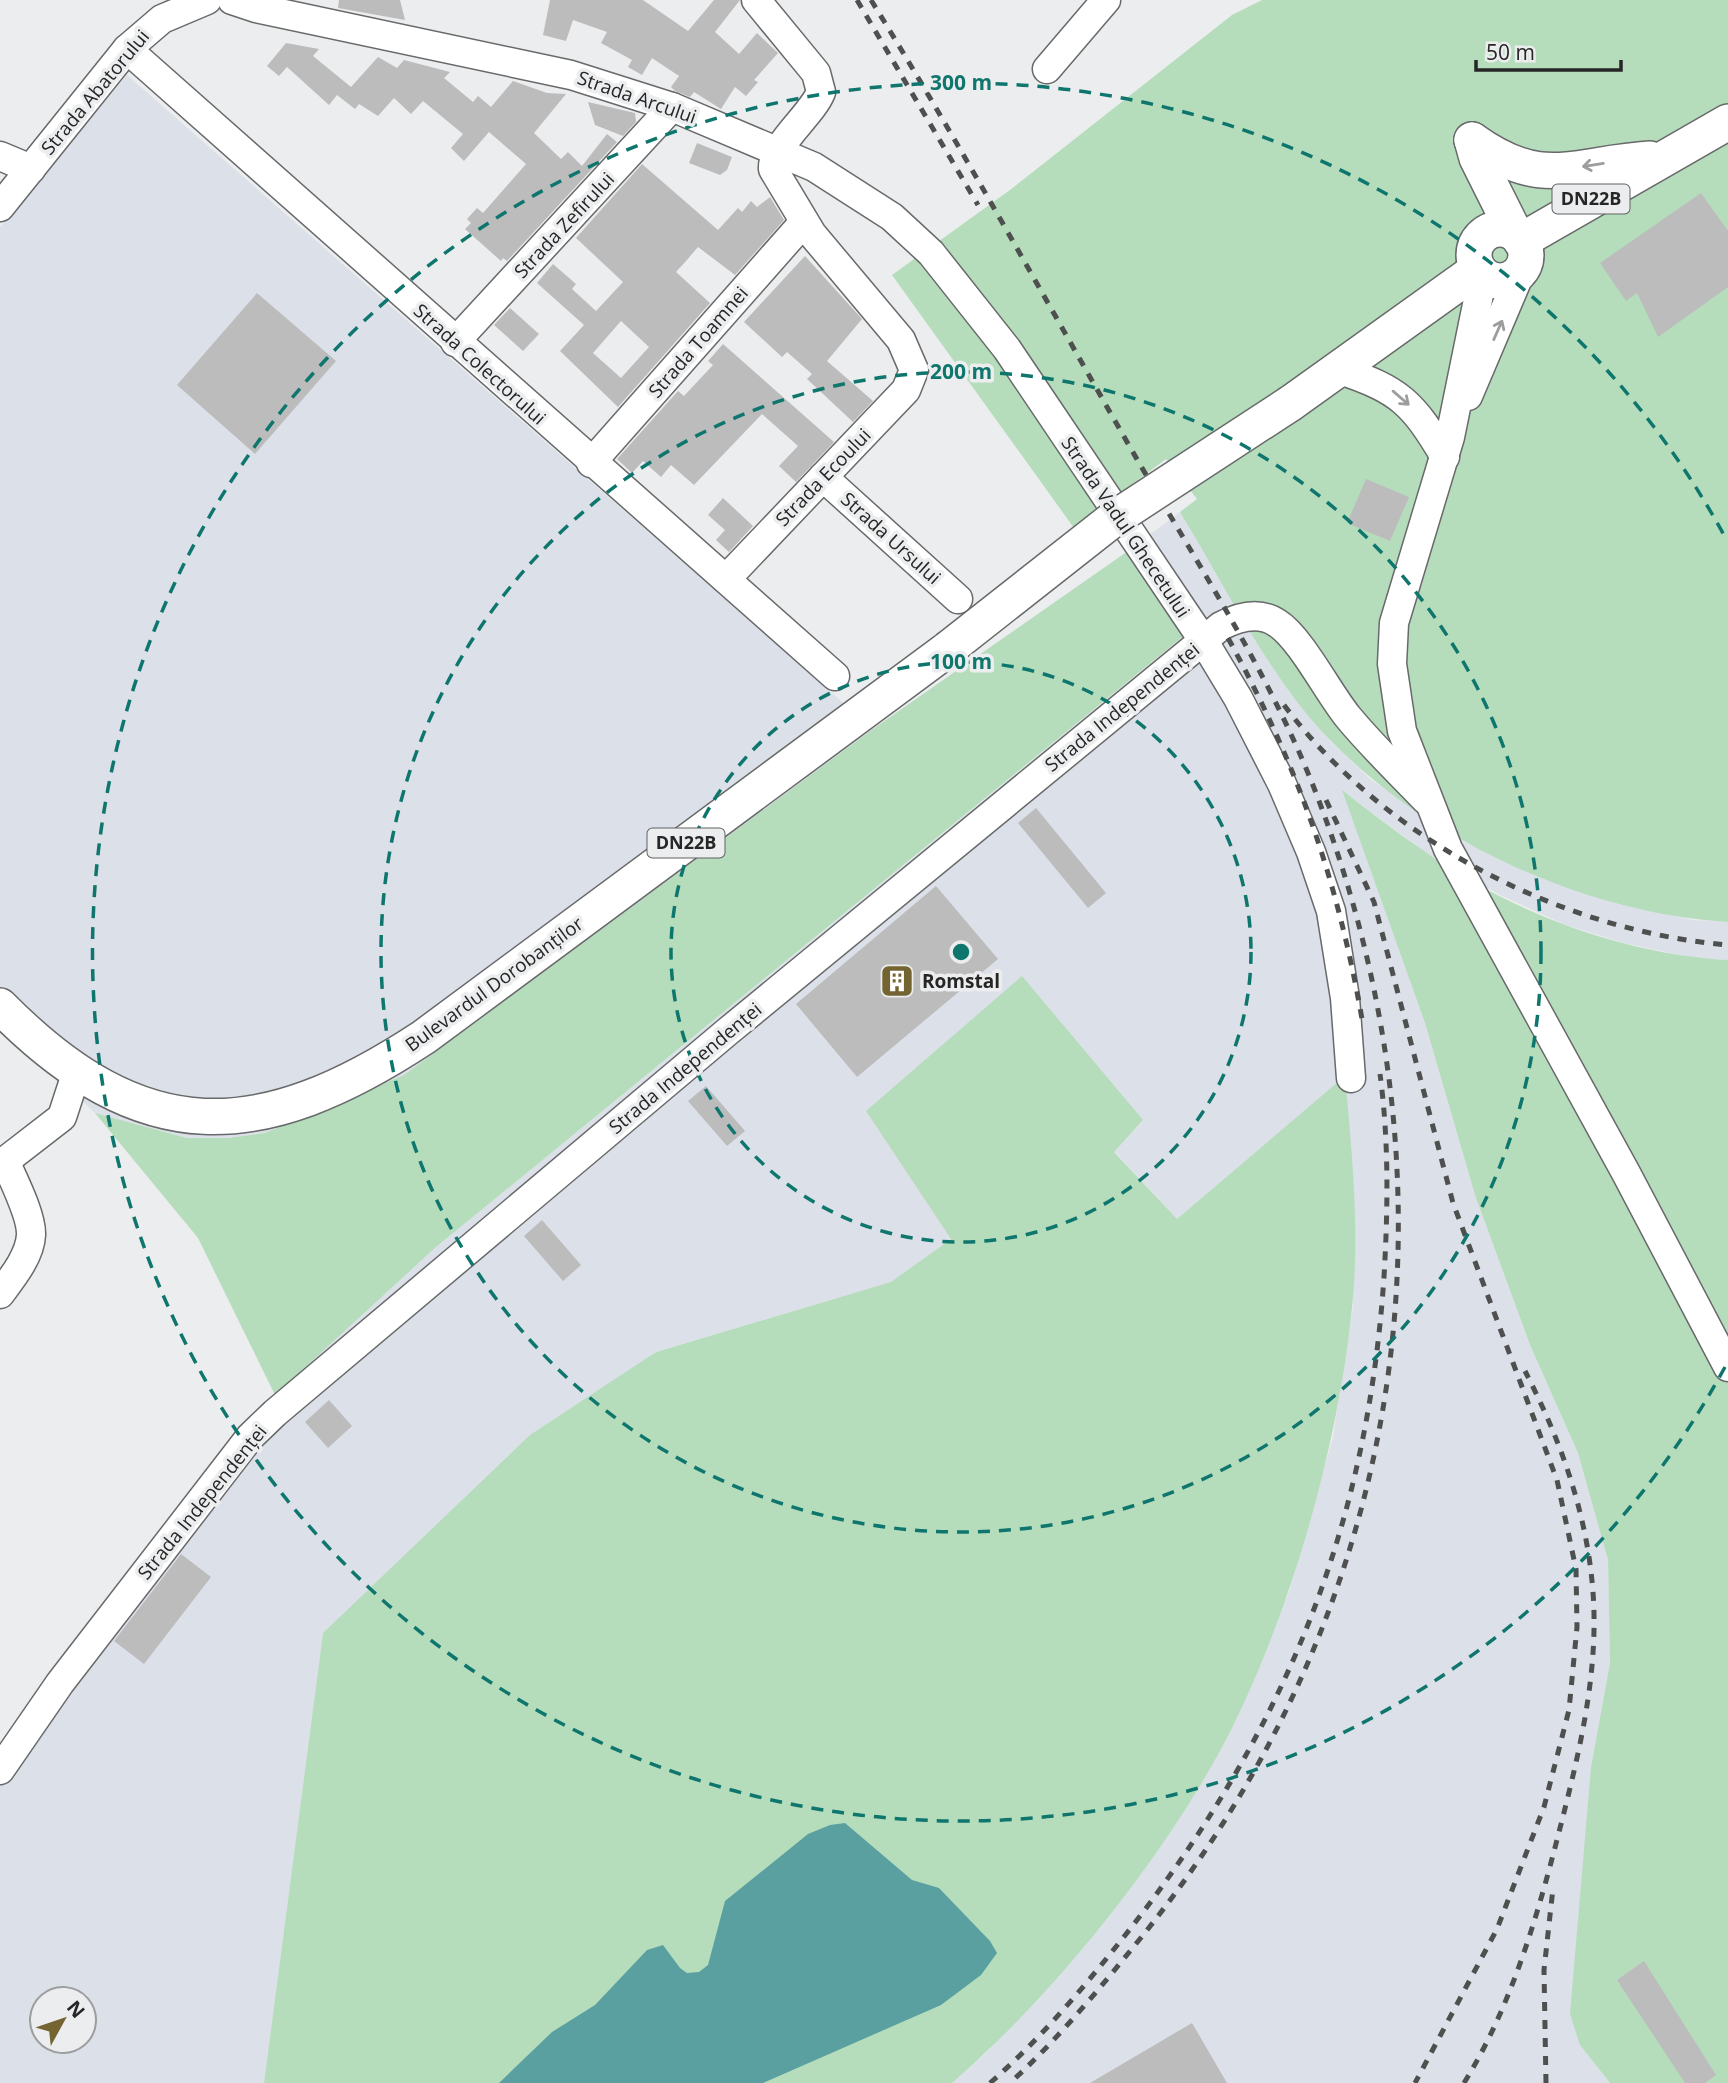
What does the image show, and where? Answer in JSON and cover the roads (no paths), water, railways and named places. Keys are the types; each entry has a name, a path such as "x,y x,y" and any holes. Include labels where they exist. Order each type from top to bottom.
{"main road":[{"name":"DN22B","path":"1480,261 1500,281 1508,280 1519,248 1661,158 1728,122"},
{"path":"1474,149 1537,172 1661,158"},
{"path":"1474,149 1519,248"},
{"path":"1474,149 1480,261"},
{"name":"DN22B","path":"1340,370 1480,261 1496,229 1519,248"},
{"name":"Bulevardul Dorobanților","path":"0,1006 39,1044 107,1091 138,1105 175,1114 210,1117 277,1107 343,1086 424,1037 948,649 1112,520 1340,370"}],"street":[{"name":"Strada Abatorului","path":"0,206 127,49 162,19 207,0"},
{"name":"Strada Arcului","path":"232,0 256,8 572,75 673,107 778,151"},
{"path":"756,0 820,82 817,102 778,151 773,169 804,222"},
{"path":"1047,69 1105,0"},
{"name":"Strada Colectorului","path":"127,49 591,463 835,676"},
{"name":"Strada Zefirului","path":"455,342 673,107"},
{"name":"Strada Vadul Ghecetului","path":"778,151 814,167 855,192 892,217 931,253 1007,349 1203,640 1238,698 1282,783 1322,882 1342,973 1352,1078"},
{"path":"0,156 31,169"},
{"name":"Strada Ecoului","path":"726,579 905,390 914,370 901,341 804,222"},
{"name":"Strada Toamnei","path":"591,463 804,222"},
{"path":"1519,248 1447,447 1394,623 1392,664 1396,703 1402,731 1426,800 1448,849 1626,1173 1728,1367"},
{"path":"1447,447 1480,261"},
{"path":"1340,370 1377,382 1405,400 1447,447"},
{"name":"Strada Ursului","path":"823,477 958,599"},
{"name":"Strada Independenței","path":"0,1770 60,1683 250,1437 275,1413 727,1032 1221,626 1243,616 1263,617 1278,623 1293,639 1349,719 1426,800"},
{"path":"0,1294 18,1270 31,1235 20,1195 2,1163 62,1117 77,1071"}],"water":[{"path":"845,1823 912,1880 939,1888 990,1941 997,1953 981,1975 941,2005 763,2083 499,2083 552,2032 595,2005 647,1950 663,1945 680,1968 687,1973 699,1972 708,1965 725,1901 808,1834 830,1825"}],"railway":[{"path":"857,0 978,205"},
{"path":"871,0 972,169 1232,621 1298,749 1316,793 1364,944 1391,1095 1398,1246 1385,1394 1352,1540 1300,1681 1227,1817 1135,1945 1059,2034 1010,2083"},
{"path":"1228,638 1275,731 1312,822 1340,917 1362,1019"},
{"path":"1284,705 1325,753 1372,797 1425,837 1481,870 1541,899 1602,921 1665,936 1728,945"},
{"path":"1326,800 1374,902 1453,1203 1557,1480 1576,1569 1577,1627 1569,1710 1544,1807 1497,1929 1415,2083"},
{"path":"990,2083 1048,2027 1083,1987 1134,1924 1188,1850 1235,1775 1275,1698 1310,1620 1338,1540 1359,1456 1375,1369 1384,1277 1387,1201 1385,1124 1380,1074"},
{"path":"1464,2083 1481,2054 1509,1993 1541,1897 1580,1743 1593,1653 1593,1592 1585,1534 1561,1451 1525,1371"},
{"path":"1546,2083 1544,1970 1553,1888"}],"place":[{"name":"Romstal","path":"897,981"}]}
